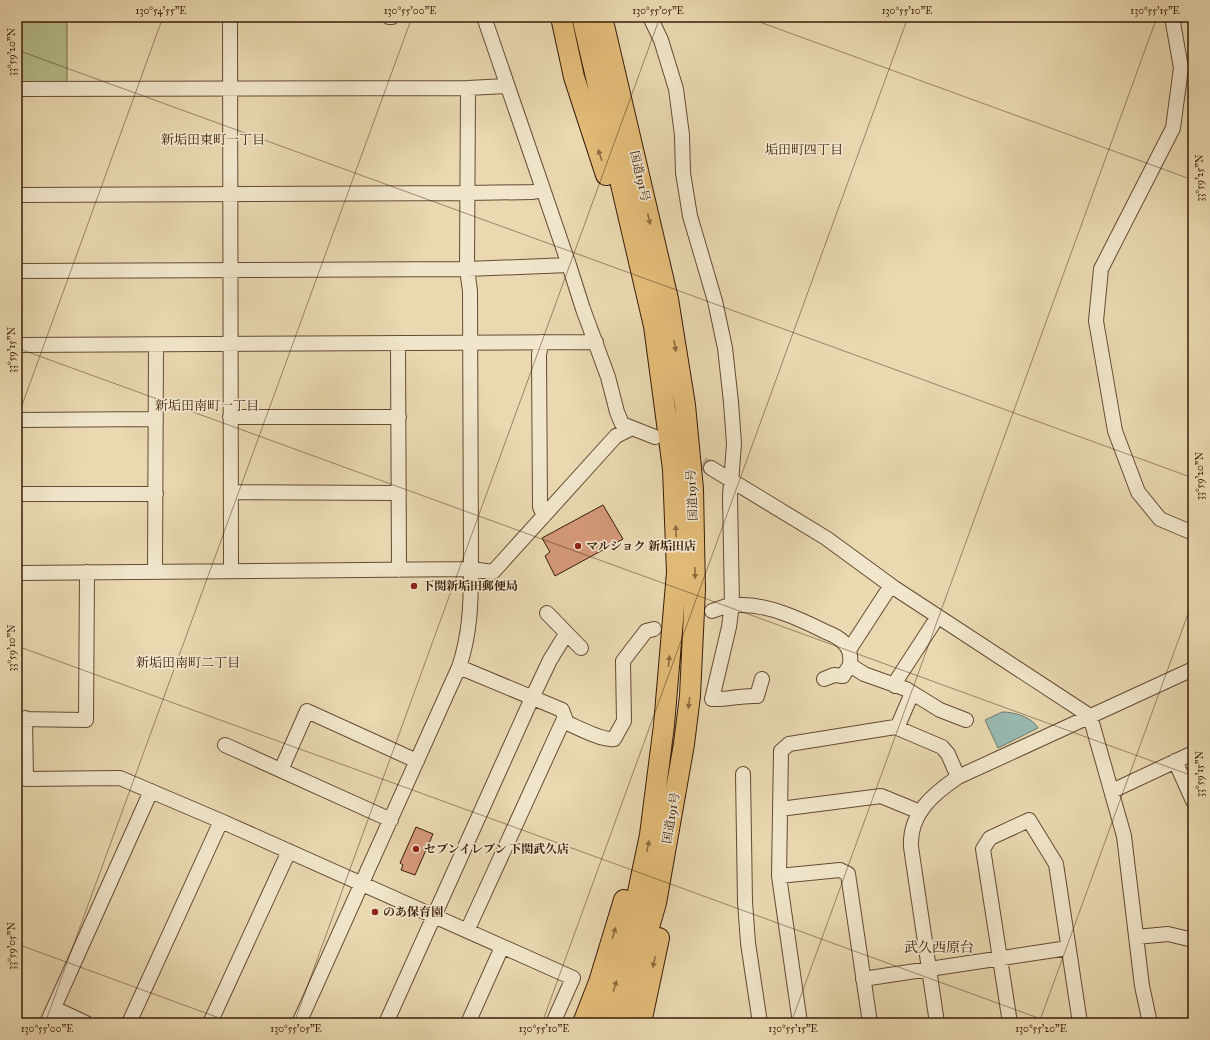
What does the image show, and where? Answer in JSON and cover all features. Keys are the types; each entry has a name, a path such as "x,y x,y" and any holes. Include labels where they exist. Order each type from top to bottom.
{"highway":[{"path":"561,17 574,77 654,326"},
{"name":"国道191号","path":"582,17 654,326 673,469 677,572 664,725 650,835 624,958 604,1023"},
{"name":"国道191号","path":"602,17 670,314 685,405 693,489 695,588 690,696 684,744 656,903 620,1023"},
{"path":"615,17 639,175"},
{"path":"641,1023 676,850 684,744"},
{"path":"583,1023 599,982 628,887 644,866"}],"street":[{"path":"230,17 229,270 231,571"},
{"path":"484,17 506,86 569,265 582,309 596,342 608,377 617,412 622,424 630,429 655,437"},
{"path":"650,17 662,40 676,89 682,135 683,173 690,216 715,302 725,348 729,379 733,430 731,478 735,605 712,699 722,700 742,696 757,696 762,680"},
{"path":"1172,17 1181,68 1173,128 1101,269 1096,321 1115,431 1138,492 1160,519 1193,533"},
{"path":"17,90 468,88 506,86"},
{"path":"299,1023 459,667 467,637 471,604 470,291 467,269 468,88"},
{"path":"17,195 468,193 533,192 543,190"},
{"path":"17,271 467,269 569,265"},
{"path":"542,342 539,354 540,507 544,516"},
{"path":"17,345 596,342"},
{"path":"398,343 399,570"},
{"path":"155,571 156,345"},
{"path":"230,417 399,417"},
{"path":"17,420 156,419"},
{"path":"17,573 399,570 471,570 493,572 616,436 630,429"},
{"path":"711,468 731,478 826,538 893,587 1090,716 1112,791 1127,856 1142,986 1150,1023"},
{"path":"231,492 399,492"},
{"path":"17,494 156,494"},
{"path":"87,572 86,720 21,719 26,779 120,778 289,851 573,978 553,1023"},
{"path":"849,650 886,593"},
{"path":"712,611 735,605 748,605 777,611 800,618 841,640 851,654 850,665 843,676 834,675 824,679"},
{"path":"547,612 566,634 581,648"},
{"path":"897,682 933,624"},
{"path":"563,721 600,737 614,740 624,721 623,661 646,632 654,629"},
{"path":"386,1023 532,698 553,655 566,634"},
{"path":"850,665 864,674 897,682 940,710 966,720"},
{"path":"459,667 562,710 564,718 467,931"},
{"path":"937,1023 928,970 910,837 914,823 920,812 940,789 958,777 1193,669"},
{"path":"898,728 912,693"},
{"path":"281,770 307,711 417,761"},
{"path":"800,1023 779,876 781,751 789,744 898,728 942,747 948,754 958,777"},
{"path":"225,745 391,820"},
{"path":"1112,791 1193,753"},
{"path":"1175,761 1193,801"},
{"path":"743,774 745,902 748,943 760,1023"},
{"path":"47,1023 152,791"},
{"path":"780,809 881,796 920,812"},
{"path":"1010,1023 983,849 990,838 1029,820 1056,864 1080,1023"},
{"path":"129,1023 221,821"},
{"path":"210,1023 289,851"},
{"path":"779,876 840,870 848,874 870,1023"},
{"path":"1136,937 1168,934 1193,940"},
{"path":"468,1023 502,947"},
{"path":"863,979 1068,948"},
{"path":"54,1008 86,1023"}],"green space":[{"path":"17,17 67,17 67,83 17,84"}],"water":[{"path":"1002,712 1012,713 1027,718 1038,728 998,748 985,720"}],"building":[{"name":"マルショク 新垢田店","path":"603,505 623,539 555,576 545,556 550,552 542,538"},
{"name":"セブンイレブン 下関武久店","path":"416,827 433,834 415,875 401,870 403,865 400,863"}],"tunnel":[{"path":"684,453 711,468"}],"place":[{"name":"マルショク 新垢田店","path":"578,546"},
{"name":"下関新垢田郵便局","path":"414,586"},
{"name":"セブンイレブン 下関武久店","path":"416,849"},
{"name":"のあ保育園","path":"375,912"}],"district":[{"name":"新垢田東町一丁目","path":"213,140"},
{"name":"垢田町四丁目","path":"804,150"},
{"name":"新垢田南町一丁目","path":"207,406"},
{"name":"新垢田南町二丁目","path":"188,663"},
{"name":"武久西原台","path":"939,947"}]}
